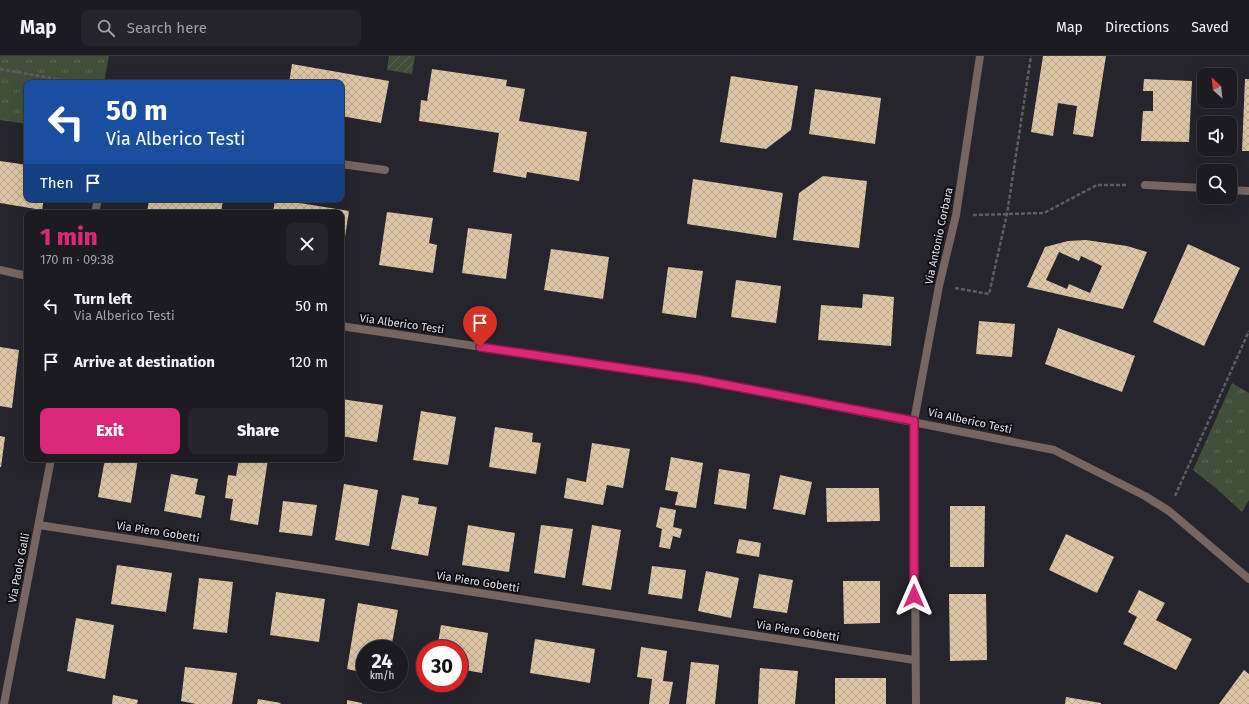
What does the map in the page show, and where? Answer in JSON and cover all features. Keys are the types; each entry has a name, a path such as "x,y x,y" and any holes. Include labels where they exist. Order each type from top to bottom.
{"street":[{"name":"Via Antonio Corbara","path":"916,704 914,660 914,421 940,286 956,215 980,56"},
{"path":"344,164 385,170"},
{"path":"1145,185 1197,188"},
{"path":"1237,190 1249,191"},
{"path":"0,270 24,275"},
{"name":"Via Alberico Testi","path":"344,326 696,379 914,421 1054,450 1145,496 1169,511 1249,579"},
{"name":"Via Paolo Galli","path":"4,704 50,462"},
{"name":"Via Piero Gobetti","path":"39,525 914,660"}],"path":[{"path":"940,286 988,294 1007,214 1031,56"},
{"path":"0,69 62,80"},
{"path":"956,215 1044,213 1098,185 1145,185"},
{"path":"1169,511 1249,331"}],"green space":[{"path":"0,56 109,56 105,80 24,80 24,124 0,120"},
{"path":"389,56 415,56 412,74 387,70"},
{"path":"1232,383 1249,393 1249,500 1242,512 1193,470"}],"building":[{"path":"1043,56 1106,56 1093,137 1073,134 1077,106 1058,103 1053,136 1031,132"},
{"path":"292,64 389,81 381,123 344,117 344,80 289,80"},
{"path":"432,69 507,80 506,86 525,89 519,121 587,132 579,181 527,172 526,178 493,172 499,133 419,121 421,100 427,101"},
{"path":"731,76 798,86 791,130 766,149 720,142"},
{"path":"1144,79 1192,81 1189,142 1141,141 1143,111 1153,111 1153,91 1143,91"},
{"path":"1245,79 1249,79 1249,151 1242,151"},
{"path":"815,89 881,98 875,144 809,134"},
{"path":"0,161 24,165 24,202 43,202 42,210 0,203"},
{"path":"823,176 867,181 859,248 793,240 799,193"},
{"path":"693,179 783,193 776,238 687,224"},
{"path":"149,202 223,202 221,210 147,210"},
{"path":"275,202 294,202 343,210 273,210"},
{"path":"344,210 349,211 344,243"},
{"path":"387,212 433,218 429,243 437,245 433,273 379,265"},
{"path":"468,228 512,234 506,279 462,273"},
{"path":"1086,240 1127,246 1147,252 1123,309 1027,287 1045,247 1068,241","holes":["1059,252 1079,261 1081,256 1102,266 1090,293 1069,284 1067,289 1046,280"]},
{"path":"1188,244 1240,268 1204,346 1153,322"},
{"path":"551,249 609,257 603,299 544,290"},
{"path":"668,267 703,271 696,318 662,313"},
{"path":"736,280 781,286 776,323 731,317"},
{"path":"863,294 894,297 891,346 818,340 821,305 862,308"},
{"path":"979,321 1015,324 1012,357 976,354"},
{"path":"1058,328 1135,356 1122,392 1045,364"},
{"path":"0,347 19,350 12,408 0,406"},
{"path":"344,399 383,405 377,442 344,436"},
{"path":"421,411 456,417 448,465 413,460"},
{"path":"495,427 533,433 532,442 541,443 536,474 489,467"},
{"path":"0,436 5,437 1,467 0,467"},
{"path":"592,443 630,449 623,488 607,485 603,505 564,498 567,478 586,482"},
{"path":"671,457 703,463 696,508 675,505 678,492 665,490"},
{"path":"104,462 138,462 131,503 98,497"},
{"path":"238,462 268,462 258,525 230,520 233,499 225,498 228,475 236,476"},
{"path":"719,469 750,474 746,509 714,504"},
{"path":"171,474 198,479 195,494 205,496 201,518 164,511"},
{"path":"780,475 812,482 805,515 773,509"},
{"path":"344,484 378,490 369,546 335,540"},
{"path":"826,488 879,488 880,521 827,522"},
{"path":"402,495 419,498 418,504 437,507 428,556 391,549"},
{"path":"283,501 317,505 312,536 279,532"},
{"path":"950,506 985,506 984,567 950,567"},
{"path":"660,507 676,510 673,527 682,529 680,538 673,536 670,549 659,547 662,529 656,527"},
{"path":"468,525 515,533 509,572 462,565"},
{"path":"541,525 573,529 565,578 534,573"},
{"path":"592,525 621,530 611,590 582,585"},
{"path":"1066,534 1114,557 1097,593 1049,570"},
{"path":"739,539 761,543 759,557 736,553"},
{"path":"117,565 172,573 166,612 111,604"},
{"path":"652,566 686,570 682,599 648,594"},
{"path":"706,571 739,578 731,618 698,611"},
{"path":"759,574 793,580 787,613 753,608"},
{"path":"199,578 233,582 227,633 193,629"},
{"path":"843,581 880,581 880,623 844,624"},
{"path":"1139,590 1165,603 1156,620 1192,639 1176,670 1123,644 1137,617 1128,612"},
{"path":"276,592 325,599 319,642 270,635"},
{"path":"949,594 986,594 987,660 950,661"},
{"path":"358,603 398,610 393,640 356,640 356,671 347,669"},
{"path":"76,618 114,625 105,679 67,671"},
{"path":"441,625 488,633 482,673 468,671 468,640 438,640"},
{"path":"535,639 595,649 590,683 530,673"},
{"path":"641,647 667,651 663,681 673,682 669,704 649,704 652,679 637,677"},
{"path":"691,662 719,665 715,704 686,704"},
{"path":"185,667 237,673 232,704 196,704 181,701"},
{"path":"760,668 798,671 795,704 758,704"},
{"path":"1244,670 1249,674 1249,704 1219,704"},
{"path":"835,678 886,678 886,704 835,704"},
{"path":"113,695 138,700 137,704 112,704"},
{"path":"1066,697 1101,703 1101,704 1065,704"},
{"path":"258,699 281,703 257,704"},
{"path":"347,700 362,703 362,704 347,704"}],"route":[{"path":"480,347 696,379 914,421 914,596"}]}
